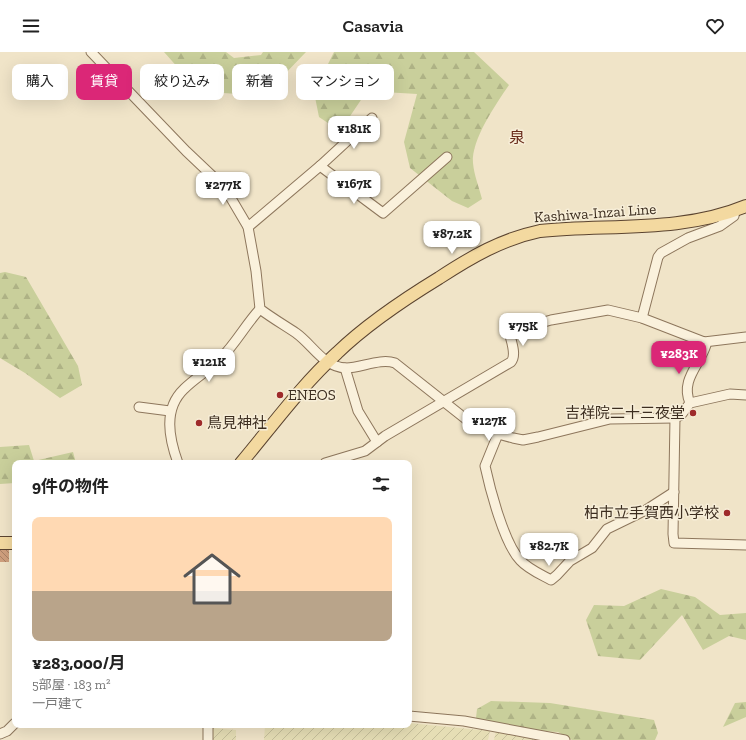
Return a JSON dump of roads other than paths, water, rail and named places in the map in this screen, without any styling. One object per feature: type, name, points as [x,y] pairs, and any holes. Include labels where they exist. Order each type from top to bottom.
[{"type":"main road","name":"Kashiwa-Inzai Line","points":[[244,460],[327,363],[367,326],[404,300],[489,248],[509,240],[540,231],[679,223],[716,216],[740,208]]},
{"type":"main road","points":[[0,543],[12,543]]},
{"type":"street","points":[[91,52],[180,146],[225,188],[248,228],[256,271],[260,309],[227,352],[184,389],[170,411],[169,423],[173,448],[177,460]]},
{"type":"street","points":[[248,228],[320,166],[372,118]]},
{"type":"street","points":[[320,166],[383,213],[447,157]]},
{"type":"street","points":[[642,318],[658,257],[661,253],[688,238],[720,226],[731,219],[740,208]]},
{"type":"street","points":[[260,309],[296,333],[327,363],[345,368],[390,362],[467,420],[498,434],[523,440],[610,420],[676,418],[681,415],[690,403],[730,394],[746,395]]},
{"type":"street","points":[[334,460],[365,451],[377,442],[511,362],[514,359],[514,354],[509,332],[544,322],[595,311],[619,311],[642,318],[704,342],[746,337]]},
{"type":"street","points":[[690,403],[687,397],[688,379],[703,355],[706,345],[704,342]]},
{"type":"street","points":[[345,368],[358,411],[377,442]]},
{"type":"street","points":[[139,407],[170,411]]},
{"type":"street","points":[[676,418],[674,543],[746,545]]},
{"type":"street","points":[[498,434],[485,466],[509,542],[520,561],[530,569],[551,580],[558,575],[570,561],[592,548],[607,529],[646,510],[674,492]]},
{"type":"street","points":[[412,716],[464,721],[565,740]]},
{"type":"street","points":[[0,734],[7,731],[12,726]]},
{"type":"street","points":[[208,728],[208,740]]},
{"type":"place","name":"ENEOS","points":[[280,395]]},
{"type":"place","name":"吉祥院二十三夜堂","points":[[693,413]]},
{"type":"place","name":"鳥見神社","points":[[199,423]]},
{"type":"place","name":"柏市立手賀西小学校","points":[[727,513]]},
{"type":"district","name":"泉","points":[[517,137]]}]
